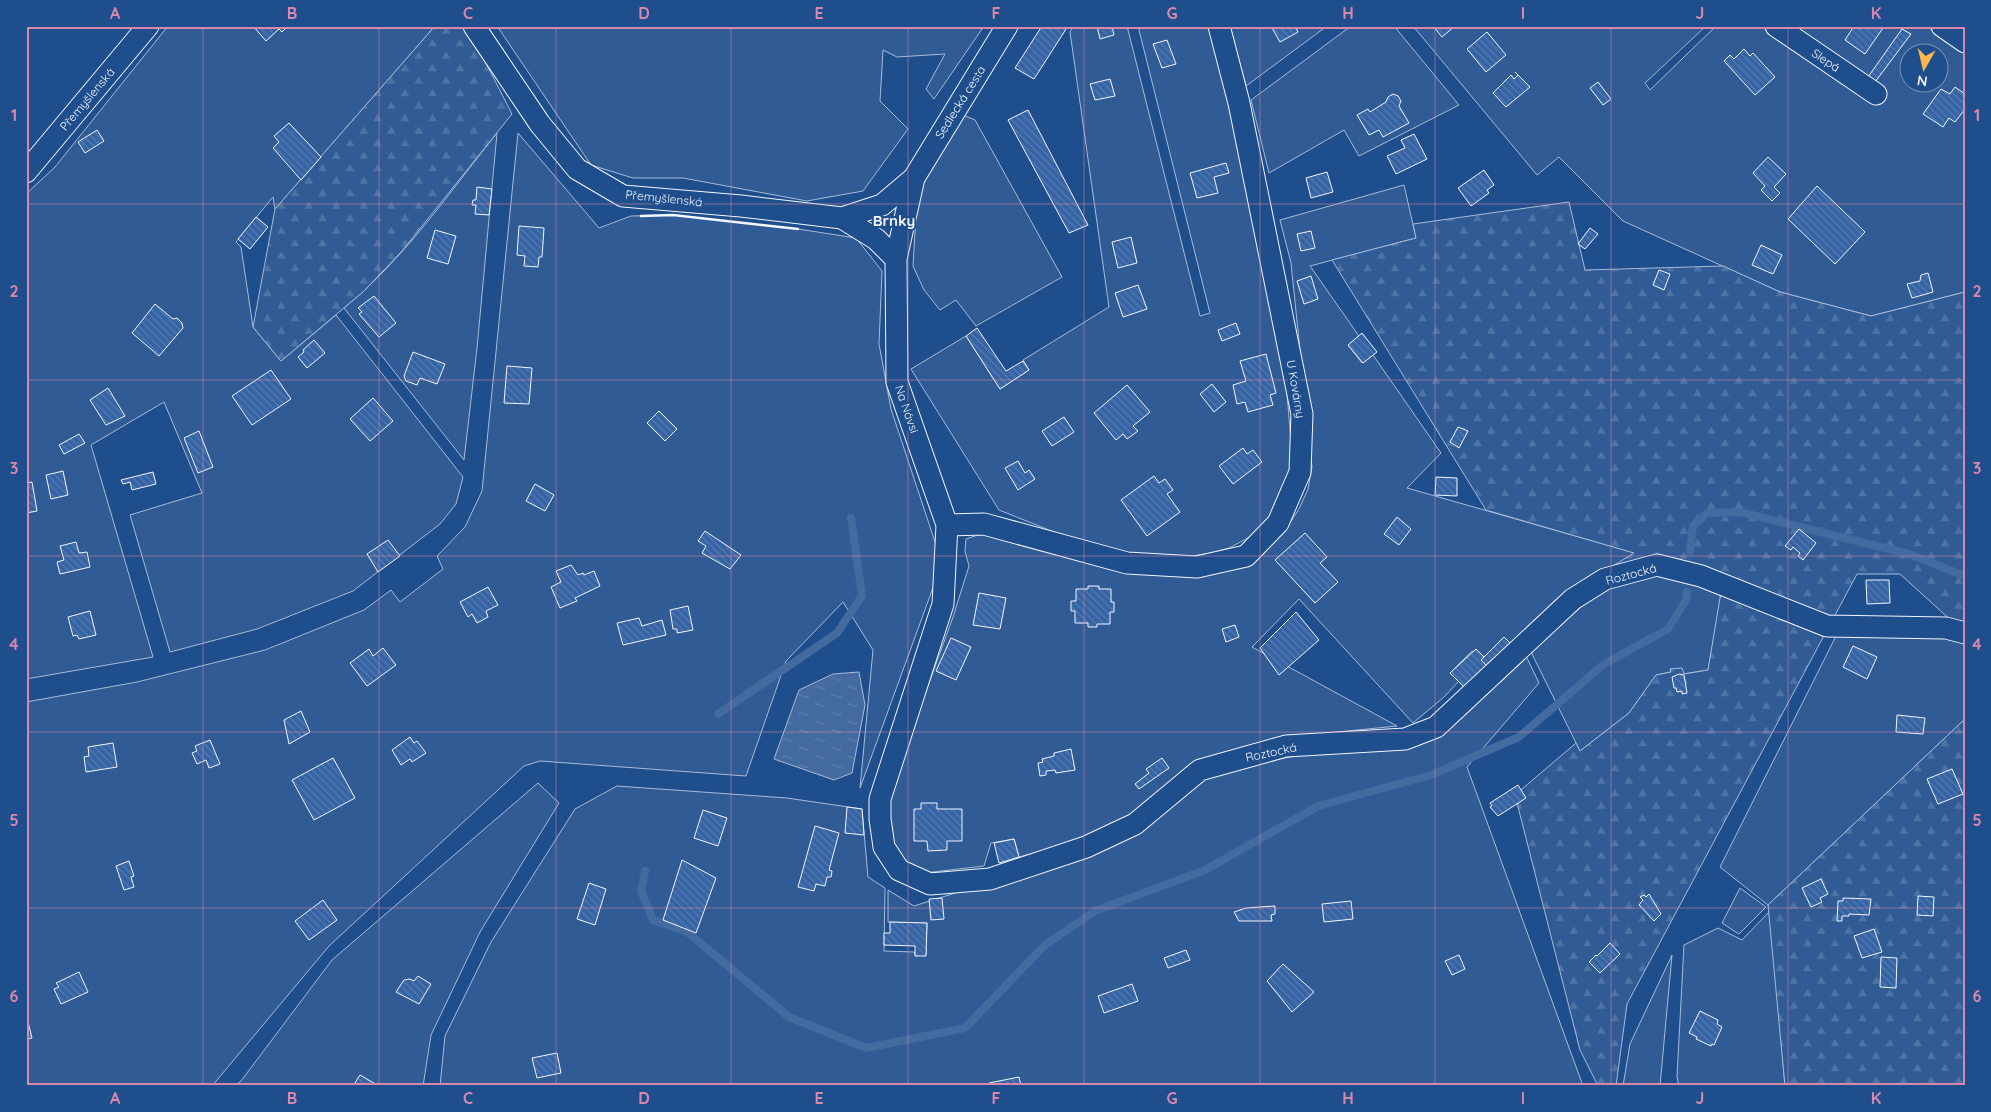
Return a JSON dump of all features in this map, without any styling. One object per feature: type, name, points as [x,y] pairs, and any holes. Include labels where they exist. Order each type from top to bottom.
[{"type":"street","name":"Přemyšlenská","points":[[26,172],[148,26]]},
{"type":"street","name":"Přemyšlenská","points":[[474,26],[540,124],[577,169],[623,196],[741,206],[842,218]]},
{"type":"street","name":"Sedlecká cesta","points":[[914,178],[1007,26]]},
{"type":"street","name":"U Kovárny","points":[[947,525],[984,524],[1127,563],[1197,567],[1246,556],[1278,523],[1300,472],[1302,414],[1239,103],[1219,26]]},
{"type":"street","name":"Slepá","points":[[1776,26],[1876,94]]},
{"type":"street","points":[[1942,26],[1965,42]]},
{"type":"street","points":[[842,218],[882,205],[914,178]]},
{"type":"street","name":"Na Návsi","points":[[914,178],[896,259],[897,382],[947,525]]},
{"type":"street","points":[[842,218],[876,239],[896,259]]},
{"type":"street","name":"Roztocká","points":[[947,525],[943,604],[880,799],[880,819],[884,847],[899,870],[930,884],[990,879],[1086,847],[1134,824],[1200,770],[1286,746],[1405,739],[1436,727],[1573,599],[1605,579],[1656,565],[1701,576],[1827,626],[1946,628],[1965,634]]},
{"type":"green space","points":[[168,26],[435,26],[275,209],[273,197],[236,242],[241,247],[253,327],[281,361],[336,315],[463,477],[456,504],[440,524],[353,591],[257,629],[170,652],[130,515],[202,493],[164,402],[91,445],[153,657],[26,679],[26,194],[55,167]]},
{"type":"green space","points":[[435,26],[467,26],[512,114],[402,251],[364,291],[281,361],[253,327],[275,209]]},
{"type":"green space","points":[[497,26],[984,26],[934,99],[926,89],[945,54],[897,57],[883,50],[880,101],[908,129],[863,191],[807,201],[683,178],[633,178],[591,165]]},
{"type":"green space","points":[[1073,26],[1127,26],[1200,316],[1210,313],[1138,26],[1210,26],[1282,335],[1291,441],[1291,474],[1281,504],[1261,529],[1229,548],[1191,556],[1132,555],[1059,534],[999,510],[911,369],[966,336],[1000,389],[1029,370],[1023,360],[1109,307],[1070,32]]},
{"type":"green space","points":[[1230,26],[1327,26],[1246,86]]},
{"type":"green space","points":[[1351,26],[1394,26],[1459,105],[1359,156],[1344,130],[1269,173],[1251,100]]},
{"type":"green space","points":[[1413,26],[1706,26],[1645,83],[1650,90],[1716,26],[1926,26],[1965,52],[1965,292],[1871,316],[1780,292],[1623,221],[1559,157],[1537,175]]},
{"type":"green space","points":[[963,115],[975,120],[1062,277],[976,326],[956,300],[940,310],[924,290],[913,266],[916,216],[921,186]]},
{"type":"green space","points":[[497,133],[477,348],[464,460],[344,308],[366,289],[406,247]]},
{"type":"green space","points":[[518,133],[599,228],[631,216],[673,215],[798,229],[856,238],[882,271],[879,344],[891,409],[942,563],[860,788],[873,650],[843,602],[786,661],[746,776],[540,761],[524,766],[329,946],[212,1086],[26,1086],[26,702],[137,682],[265,650],[364,610],[391,590],[400,602],[443,569],[437,556],[465,527],[482,491]]},
{"type":"green space","points":[[1404,185],[1416,238],[1310,266],[1359,336],[1348,345],[1362,363],[1373,355],[1441,453],[1407,488],[1635,553],[1511,646],[1504,638],[1484,657],[1476,649],[1472,651],[1450,673],[1459,681],[1444,697],[1413,723],[1299,599],[1252,647],[1397,726],[1289,737],[1137,810],[1105,833],[1019,857],[1014,839],[991,843],[984,866],[924,873],[891,851],[887,799],[953,617],[969,566],[965,551],[966,539],[981,534],[1129,573],[1172,576],[1193,575],[1287,527],[1299,509],[1308,489],[1312,467],[1291,263],[1280,220]]},
{"type":"green space","points":[[1569,202],[1585,270],[1723,266],[1780,292],[1871,316],[1965,292],[1965,633],[1900,574],[1857,574],[1627,1004],[1616,1086],[1598,1086],[1580,1050],[1515,795],[1576,743],[1580,751],[1629,713],[1656,675],[1671,672],[1670,669],[1682,668],[1684,674],[1708,670],[1721,592],[1644,559],[1598,575],[1634,553],[1486,510],[1332,260],[1416,238],[1413,224]]},
{"type":"green space","points":[[1643,559],[1722,592],[1708,670],[1683,674],[1671,669],[1671,672],[1656,675],[1629,713],[1580,751],[1531,652],[1583,605]]},
{"type":"green space","points":[[1836,636],[1950,636],[1965,640],[1965,719],[1768,905],[1720,867]]},
{"type":"green space","points":[[1526,656],[1539,683],[1467,767],[1583,1086],[440,1086],[445,1036],[491,942],[575,809],[617,786],[787,798],[862,809],[868,877],[885,888],[884,951],[914,952],[915,955],[926,955],[927,923],[888,922],[888,890],[914,906],[1129,838],[1204,774],[1240,765],[1309,754],[1420,745]]},
{"type":"green space","points":[[1965,719],[1965,1086],[1785,1086],[1768,905]]},
{"type":"green space","points":[[538,783],[559,803],[480,932],[431,1035],[423,1086],[234,1086],[241,1081],[332,960]]},
{"type":"green space","points":[[1740,888],[1766,907],[1739,934],[1722,923]]},
{"type":"green space","points":[[1770,911],[1785,1086],[1679,1086],[1677,1077],[1684,945],[1718,928],[1742,940]]},
{"type":"green space","points":[[1672,955],[1660,1086],[1623,1086],[1630,1044]]},
{"type":"water","points":[[859,672],[865,705],[852,773],[834,780],[774,759],[799,690],[833,674]]},
{"type":"building","points":[[253,26],[288,26],[282,32],[279,29],[266,41]]},
{"type":"building","points":[[1042,26],[1068,26],[1034,79],[1015,68]]},
{"type":"building","points":[[1097,26],[1112,26],[1114,35],[1100,39]]},
{"type":"building","points":[[1271,26],[1295,26],[1298,32],[1280,42]]},
{"type":"building","points":[[1433,26],[1455,26],[1442,37]]},
{"type":"building","points":[[1854,26],[1860,29],[1861,26],[1883,28],[1865,54],[1845,40]]},
{"type":"building","points":[[1902,29],[1911,34],[1905,42],[1898,42],[1898,51],[1875,82],[1868,77]]},
{"type":"building","points":[[1487,32],[1506,55],[1486,72],[1467,49]]},
{"type":"building","points":[[1167,40],[1176,64],[1162,68],[1153,44]]},
{"type":"building","points":[[1744,49],[1750,56],[1753,53],[1775,77],[1755,95],[1724,61],[1730,55],[1734,59]]},
{"type":"building","points":[[1511,75],[1514,79],[1518,75],[1530,87],[1506,107],[1493,93]]},
{"type":"building","points":[[1110,79],[1115,96],[1095,100],[1090,84]]},
{"type":"building","points":[[1598,82],[1611,99],[1603,105],[1590,88]]},
{"type":"building","points":[[1955,87],[1965,94],[1965,109],[1955,122],[1949,118],[1943,127],[1923,114],[1939,92],[1950,94]]},
{"type":"building","points":[[1393,94],[1398,96],[1401,101],[1399,106],[1409,123],[1383,137],[1379,130],[1369,135],[1357,115],[1368,109],[1370,112],[1386,102],[1388,97]]},
{"type":"building","points":[[1028,110],[1088,225],[1069,233],[1008,120]]},
{"type":"building","points":[[289,123],[321,157],[301,180],[273,148],[279,142],[274,136]]},
{"type":"building","points":[[97,130],[104,141],[85,153],[78,142]]},
{"type":"building","points":[[1414,134],[1427,159],[1396,174],[1387,156],[1405,148],[1401,140]]},
{"type":"building","points":[[1768,157],[1786,174],[1774,187],[1780,193],[1772,201],[1761,190],[1765,186],[1753,173]]},
{"type":"building","points":[[1226,163],[1229,173],[1214,177],[1218,193],[1197,198],[1190,173]]},
{"type":"building","points":[[1484,170],[1494,185],[1487,190],[1489,193],[1471,206],[1458,188]]},
{"type":"building","points":[[1327,172],[1333,192],[1311,198],[1306,178]]},
{"type":"building","points":[[1817,186],[1865,232],[1835,264],[1788,219]]},
{"type":"building","points":[[477,187],[492,189],[489,215],[475,214],[476,205],[472,205],[473,200],[476,200]]},
{"type":"building","points":[[256,217],[268,227],[250,249],[238,239]]},
{"type":"building","points":[[519,226],[544,228],[542,257],[539,257],[538,267],[524,266],[525,256],[517,255]]},
{"type":"building","points":[[1590,228],[1598,234],[1585,249],[1578,244]]},
{"type":"building","points":[[435,230],[456,236],[448,264],[427,258]]},
{"type":"building","points":[[1311,231],[1315,248],[1301,251],[1297,234]]},
{"type":"building","points":[[1131,237],[1137,263],[1118,268],[1112,242]]},
{"type":"building","points":[[1761,245],[1782,255],[1773,274],[1752,265]]},
{"type":"building","points":[[1659,270],[1670,274],[1664,290],[1653,285]]},
{"type":"building","points":[[1928,273],[1933,292],[1912,298],[1907,284],[1920,281],[1921,275]]},
{"type":"building","points":[[1311,276],[1318,299],[1304,304],[1297,281]]},
{"type":"building","points":[[1138,285],[1147,309],[1123,317],[1115,293]]},
{"type":"building","points":[[374,296],[396,323],[379,337],[359,314],[362,312],[358,308]]},
{"type":"building","points":[[155,304],[173,319],[177,318],[182,323],[183,328],[159,356],[132,333]]},
{"type":"building","points":[[1236,323],[1240,334],[1222,341],[1218,330]]},
{"type":"building","points":[[977,328],[1006,371],[1023,361],[1029,370],[1000,389],[966,336]]},
{"type":"building","points":[[1362,333],[1377,352],[1363,363],[1348,345]]},
{"type":"building","points":[[314,340],[325,353],[307,368],[298,357]]},
{"type":"building","points":[[413,352],[445,364],[437,384],[420,378],[417,385],[406,381],[404,376]]},
{"type":"building","points":[[1266,354],[1276,393],[1270,395],[1273,405],[1248,412],[1245,402],[1237,404],[1233,385],[1246,381],[1240,361]]},
{"type":"building","points":[[507,366],[532,368],[529,404],[504,403]]},
{"type":"building","points":[[271,370],[291,399],[252,425],[232,396]]},
{"type":"building","points":[[1212,384],[1226,402],[1214,412],[1200,394]]},
{"type":"building","points":[[1127,385],[1150,412],[1133,426],[1138,431],[1127,439],[1123,434],[1116,440],[1094,413]]},
{"type":"building","points":[[108,388],[125,416],[106,425],[90,400]]},
{"type":"building","points":[[373,398],[393,421],[370,441],[350,419]]},
{"type":"building","points":[[659,411],[677,429],[665,441],[647,423]]},
{"type":"building","points":[[1064,417],[1074,432],[1052,446],[1042,431]]},
{"type":"building","points":[[1458,427],[1468,431],[1459,448],[1450,442]]},
{"type":"building","points":[[199,431],[213,467],[198,473],[184,438]]},
{"type":"building","points":[[79,434],[85,443],[64,454],[59,445]]},
{"type":"building","points":[[1243,448],[1247,454],[1253,450],[1262,462],[1233,484],[1219,466]]},
{"type":"building","points":[[1018,461],[1025,473],[1029,470],[1035,479],[1018,490],[1005,468]]},
{"type":"building","points":[[63,471],[68,495],[51,499],[46,475]]},
{"type":"building","points":[[153,472],[156,484],[132,490],[130,482],[123,484],[121,480]]},
{"type":"building","points":[[1154,476],[1159,483],[1165,479],[1173,490],[1167,494],[1180,512],[1147,536],[1121,500]]},
{"type":"building","points":[[1436,477],[1457,478],[1457,496],[1435,495]]},
{"type":"building","points":[[32,482],[37,511],[26,513],[26,483]]},
{"type":"building","points":[[535,484],[554,495],[545,511],[526,501]]},
{"type":"building","points":[[1397,517],[1411,529],[1399,545],[1384,534]]},
{"type":"building","points":[[1799,529],[1816,543],[1803,560],[1798,556],[1800,553],[1793,547],[1791,550],[1785,546]]},
{"type":"building","points":[[705,531],[741,555],[730,569],[702,553],[706,546],[698,541]]},
{"type":"building","points":[[1305,533],[1327,557],[1320,563],[1338,582],[1315,603],[1275,560]]},
{"type":"building","points":[[388,540],[400,556],[378,572],[367,554]]},
{"type":"building","points":[[76,542],[79,553],[87,552],[90,567],[60,574],[57,562],[64,560],[60,546]]},
{"type":"building","points":[[571,565],[578,575],[594,571],[600,586],[575,598],[577,601],[560,608],[551,587],[561,582],[556,571]]},
{"type":"building","points":[[1866,580],[1889,580],[1890,603],[1867,604]]},
{"type":"building","points":[[1088,586],[1099,586],[1099,589],[1111,589],[1111,602],[1114,602],[1114,612],[1110,612],[1110,624],[1097,624],[1097,627],[1088,627],[1088,623],[1075,623],[1075,611],[1071,611],[1071,601],[1076,601],[1076,589],[1088,589]]},
{"type":"building","points":[[488,587],[498,605],[486,611],[488,617],[477,623],[472,614],[468,617],[460,602]]},
{"type":"building","points":[[979,593],[1006,598],[1000,629],[973,625]]},
{"type":"building","points":[[688,606],[693,630],[677,633],[677,629],[673,629],[670,610]]},
{"type":"building","points":[[90,611],[96,635],[79,639],[77,635],[73,636],[68,617]]},
{"type":"building","points":[[1296,612],[1319,640],[1279,675],[1260,648]]},
{"type":"building","points":[[639,618],[642,626],[662,620],[666,635],[623,645],[617,623]]},
{"type":"building","points":[[1235,625],[1239,637],[1226,642],[1222,629]]},
{"type":"building","points":[[1504,637],[1512,645],[1489,668],[1481,660]]},
{"type":"building","points":[[951,638],[971,647],[956,680],[936,671]]},
{"type":"building","points":[[1853,646],[1877,657],[1867,679],[1843,667]]},
{"type":"building","points":[[383,648],[396,665],[367,686],[350,663],[369,649],[373,656]]},
{"type":"building","points":[[1476,649],[1484,657],[1481,660],[1489,668],[1467,690],[1450,673]]},
{"type":"building","points":[[1679,674],[1684,675],[1687,693],[1682,694],[1682,691],[1677,692],[1676,688],[1674,688],[1672,677]]},
{"type":"building","points":[[301,711],[310,732],[289,744],[284,720]]},
{"type":"building","points":[[1897,715],[1925,718],[1923,734],[1896,732]]},
{"type":"building","points":[[410,737],[414,743],[417,741],[426,753],[412,762],[410,759],[401,765],[392,750]]},
{"type":"building","points":[[210,740],[220,764],[209,768],[206,760],[197,764],[192,753],[197,751],[195,746]]},
{"type":"building","points":[[113,743],[117,767],[86,772],[84,757],[89,756],[88,747]]},
{"type":"building","points":[[1071,749],[1075,770],[1056,773],[1055,770],[1046,771],[1046,775],[1040,776],[1038,763],[1043,762],[1042,759],[1054,756],[1054,753]]},
{"type":"building","points":[[333,758],[355,798],[314,820],[292,780]]},
{"type":"building","points":[[1162,758],[1169,768],[1139,789],[1135,784],[1149,773],[1146,769]]},
{"type":"building","points":[[1952,769],[1963,794],[1938,804],[1927,779]]},
{"type":"building","points":[[1518,785],[1526,798],[1498,816],[1490,807],[1492,806],[1490,803]]},
{"type":"building","points":[[921,803],[937,803],[937,809],[962,809],[962,841],[947,841],[947,850],[928,851],[927,841],[914,841],[914,809],[921,809]]},
{"type":"building","points":[[847,807],[862,809],[864,835],[845,833]]},
{"type":"building","points":[[703,810],[727,818],[718,846],[694,838]]},
{"type":"building","points":[[815,826],[839,833],[829,870],[832,871],[831,877],[827,877],[825,886],[816,884],[814,891],[798,887]]},
{"type":"building","points":[[1014,839],[1019,857],[999,863],[994,843]]},
{"type":"building","points":[[682,860],[716,878],[696,933],[663,920]]},
{"type":"building","points":[[129,861],[134,876],[131,877],[134,887],[124,890],[116,866]]},
{"type":"building","points":[[1821,879],[1828,894],[1820,898],[1822,902],[1811,907],[1802,888]]},
{"type":"building","points":[[589,883],[606,889],[595,925],[577,919]]},
{"type":"building","points":[[1649,894],[1661,914],[1654,921],[1639,905],[1643,900],[1640,897],[1644,895],[1646,897]]},
{"type":"building","points":[[1918,896],[1934,897],[1933,916],[1917,915]]},
{"type":"building","points":[[942,898],[944,919],[931,920],[929,899]]},
{"type":"building","points":[[1843,898],[1871,899],[1869,915],[1849,914],[1849,916],[1842,916],[1842,921],[1837,921],[1838,901],[1843,901]]},
{"type":"building","points":[[323,900],[337,920],[309,940],[295,921]]},
{"type":"building","points":[[1351,901],[1353,919],[1324,922],[1322,904]]},
{"type":"building","points":[[1275,906],[1275,914],[1271,915],[1272,921],[1239,921],[1234,912],[1246,908]]},
{"type":"building","points":[[890,922],[927,923],[926,956],[915,956],[915,946],[884,945],[884,933],[890,933]]},
{"type":"building","points":[[1874,929],[1882,952],[1862,958],[1854,936]]},
{"type":"building","points":[[1610,943],[1620,954],[1600,973],[1589,962]]},
{"type":"building","points":[[1186,950],[1190,960],[1168,968],[1164,958]]},
{"type":"building","points":[[1459,955],[1465,969],[1452,975],[1445,961]]},
{"type":"building","points":[[1881,957],[1897,958],[1896,988],[1880,987]]},
{"type":"building","points":[[1283,964],[1314,992],[1292,1012],[1267,981]]},
{"type":"building","points":[[79,972],[88,992],[61,1004],[54,989],[59,987],[56,983]]},
{"type":"building","points":[[418,976],[431,984],[419,1004],[396,992],[404,980],[410,979],[414,981]]},
{"type":"building","points":[[1132,984],[1138,1001],[1104,1013],[1098,996]]},
{"type":"building","points":[[1700,1011],[1718,1020],[1717,1024],[1722,1027],[1714,1045],[1712,1044],[1711,1046],[1696,1039],[1697,1037],[1689,1033]]},
{"type":"building","points":[[26,1014],[32,1038],[26,1039]]},
{"type":"building","points":[[557,1053],[561,1073],[537,1078],[532,1058]]},
{"type":"building","points":[[360,1075],[379,1086],[353,1086]]},
{"type":"building","points":[[1019,1077],[1021,1086],[989,1086],[989,1083]]},
{"type":"waterway","points":[[1690,551],[1693,526],[1707,513],[1740,512],[1909,554],[1965,576]]},
{"type":"waterway","points":[[718,714],[837,633],[862,596],[851,518]]},
{"type":"waterway","points":[[645,871],[641,891],[653,920],[687,932],[789,1017],[866,1048],[965,1028],[1045,945],[1095,911],[1205,870],[1318,806],[1431,775],[1519,737],[1604,664],[1668,629],[1686,600],[1687,592]]},
{"type":"wall","points":[[641,216],[673,215],[798,229]]},
{"type":"district","name":"Brnky","points":[[894,220]]}]
